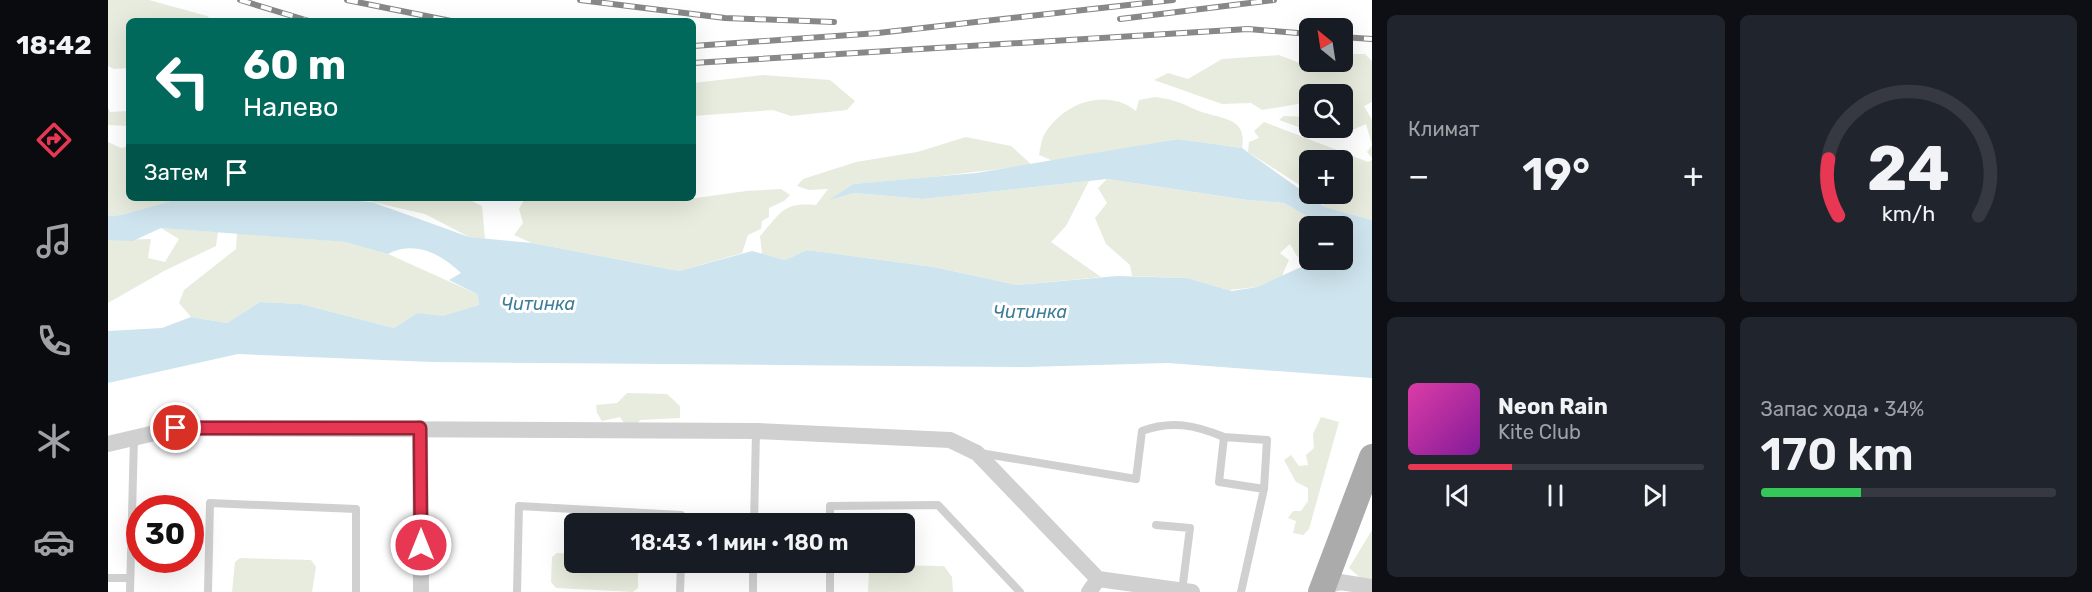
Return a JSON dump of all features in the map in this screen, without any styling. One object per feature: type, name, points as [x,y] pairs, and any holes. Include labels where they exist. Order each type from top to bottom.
[{"type":"main road","points":[[1322,589],[1372,457]]},
{"type":"street","points":[[108,444],[176,428],[756,431],[950,440],[977,453],[1094,586],[1187,592]]},
{"type":"street","points":[[420,428],[421,592]]},
{"type":"street","points":[[1322,589],[1340,582],[1372,587]]},
{"type":"lane","points":[[977,453],[1136,478],[1142,431],[1162,424],[1197,426],[1224,437],[1267,440],[1264,489],[1241,592]]},
{"type":"lane","points":[[754,513],[756,431]]},
{"type":"lane","points":[[1224,437],[1219,482],[1264,489]]},
{"type":"lane","points":[[130,592],[134,438]]},
{"type":"lane","points":[[208,592],[210,503],[356,509],[356,592]]},
{"type":"lane","points":[[830,513],[830,506],[938,505],[1020,592]]},
{"type":"lane","points":[[518,592],[519,506],[645,513]]},
{"type":"lane","points":[[1156,525],[1190,528],[1187,592]]},
{"type":"lane","points":[[680,592],[681,573]]},
{"type":"lane","points":[[753,573],[753,592]]},
{"type":"lane","points":[[830,573],[830,592]]},
{"type":"lane","points":[[108,578],[130,578]]},
{"type":"shaded area","points":[[108,0],[149,0],[210,18],[126,18],[126,68],[114,69],[108,66]]},
{"type":"shaded area","points":[[1353,54],[1365,54],[1372,61],[1372,102],[1364,106],[1372,120],[1372,145],[1366,124],[1353,130],[1353,84],[1299,84],[1299,104],[1262,110],[1251,103],[1222,104],[1154,80],[1168,73],[1188,79],[1222,59],[1279,55],[1299,63],[1299,72],[1353,72]]},
{"type":"shaded area","points":[[763,75],[830,80],[855,101],[847,110],[791,116],[773,110],[696,116],[696,83]]},
{"type":"shaded area","points":[[1155,97],[1230,120],[1241,130],[1242,148],[1178,139],[1053,161],[1039,155],[1043,137],[1051,125],[1072,108],[1085,102],[1111,100],[1136,111],[1139,100]]},
{"type":"shaded area","points":[[108,108],[110,112],[126,111],[126,126],[108,125]]},
{"type":"shaded area","points":[[1284,116],[1299,117],[1299,127],[1279,120]]},
{"type":"shaded area","points":[[1264,122],[1299,135],[1299,138],[1306,138],[1337,150],[1299,150],[1299,185],[1248,152],[1249,142],[1259,138],[1254,131]]},
{"type":"shaded area","points":[[966,137],[1011,146],[1032,165],[853,184],[831,199],[854,193],[923,199],[1089,181],[1066,226],[1051,242],[1101,277],[1017,285],[934,267],[807,250],[785,260],[762,254],[760,236],[778,215],[796,205],[816,205],[828,189],[809,190],[797,186],[803,179],[856,162],[917,152]]},
{"type":"shaded area","points":[[108,142],[121,148],[126,147],[126,201],[170,201],[121,215],[108,216]]},
{"type":"shaded area","points":[[1372,145],[1372,158],[1367,152]]},
{"type":"shaded area","points":[[1353,156],[1368,162],[1372,160],[1372,220],[1325,207],[1322,204],[1353,204]]},
{"type":"shaded area","points":[[1107,179],[1247,200],[1284,203],[1307,216],[1299,216],[1299,257],[1290,244],[1280,253],[1289,260],[1282,276],[1257,287],[1229,290],[1187,278],[1132,276],[1130,265],[1106,244],[1095,218],[1107,203],[1098,188]]},
{"type":"shaded area","points":[[781,189],[790,195],[784,201],[769,208],[769,217],[762,221],[761,229],[748,235],[742,253],[679,271],[532,243],[514,235],[523,223],[519,209],[523,201],[696,201],[696,198]]},
{"type":"shaded area","points":[[472,201],[482,206],[485,239],[469,237],[425,214],[372,202]]},
{"type":"shaded area","points":[[161,228],[218,232],[216,246],[164,271],[108,303],[108,240],[151,239],[148,258],[165,262],[179,239]]},
{"type":"shaded area","points":[[237,233],[346,242],[388,254],[477,294],[479,305],[443,317],[417,313],[394,328],[301,304],[260,302],[227,323],[191,317],[179,303],[184,290],[236,249]]},
{"type":"shaded area","points":[[627,393],[667,394],[680,406],[680,418],[640,420],[636,426],[625,425],[620,417],[602,421],[597,413],[596,405],[617,403]]},
{"type":"shaded area","points":[[1321,417],[1339,422],[1309,529],[1303,535],[1293,533],[1296,521],[1288,518],[1293,511],[1301,511],[1308,501],[1308,488],[1296,482],[1284,460],[1291,455],[1299,466],[1308,465],[1306,455],[1314,448],[1313,434]]},
{"type":"shaded area","points":[[1372,530],[1372,579],[1363,580],[1349,568]]},
{"type":"shaded area","points":[[557,553],[564,553],[564,573],[638,573],[638,588],[633,592],[556,588],[551,582],[552,557]]},
{"type":"shaded area","points":[[240,558],[311,560],[316,567],[312,592],[232,592],[235,562]]},
{"type":"shaded area","points":[[915,566],[944,566],[952,577],[953,592],[868,592],[869,573],[915,573]]},
{"type":"water","name":"Читинка","points":[[1178,139],[1242,148],[1299,189],[1299,204],[1321,204],[1372,220],[1372,378],[1168,363],[1027,367],[432,362],[238,354],[108,383],[108,331],[162,328],[191,317],[227,323],[260,302],[301,304],[394,328],[417,313],[443,316],[479,305],[477,294],[449,280],[461,273],[445,260],[418,249],[408,248],[388,254],[345,242],[161,228],[133,241],[108,240],[108,216],[121,215],[170,201],[372,202],[469,237],[532,243],[679,271],[752,251],[785,260],[807,250],[934,267],[1017,285],[1117,276],[1187,278],[1232,291],[1257,287],[1299,268],[1299,270],[1353,270],[1353,216],[1307,216],[1284,203],[1247,200],[1107,179],[923,199],[854,193],[829,200],[853,184],[976,173]]},
{"type":"railway","points":[[240,0],[299,18]]},
{"type":"railway","points":[[347,0],[436,18]]},
{"type":"railway","points":[[580,0],[725,18],[834,22]]},
{"type":"railway","points":[[696,46],[878,33],[1173,0]]},
{"type":"railway","points":[[1120,19],[1274,0]]},
{"type":"railway","points":[[696,63],[1248,29],[1299,33]]},
{"type":"railway","points":[[1353,38],[1372,39]]},
{"type":"route","points":[[176,428],[420,428],[421,545]]}]
